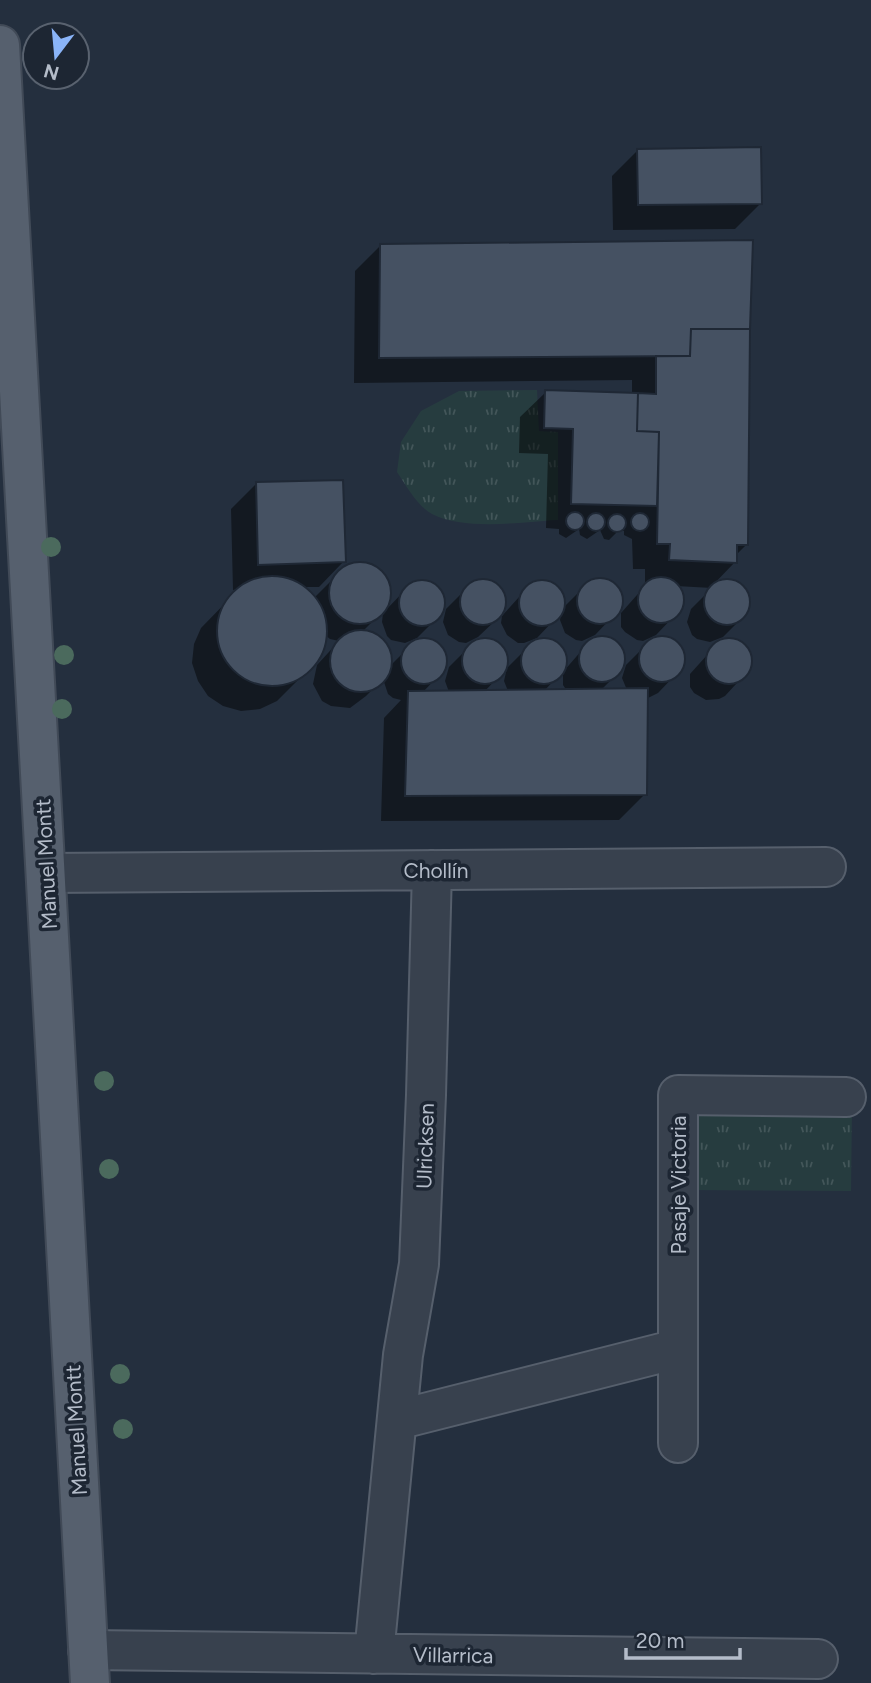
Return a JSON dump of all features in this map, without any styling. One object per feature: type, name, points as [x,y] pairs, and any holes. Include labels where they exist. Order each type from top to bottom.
[{"type":"main road","name":"Manuel Montt","points":[[0,45],[89,1666]]},
{"type":"street","name":"Chollín","points":[[46,873],[826,867]]},
{"type":"street","name":"Ulricksen","points":[[374,1654],[403,1355],[420,1251],[432,870]]},
{"type":"street","name":"Pasaje Victoria","points":[[678,1443],[678,1095],[845,1097]]},
{"type":"street","points":[[397,1420],[677,1349]]},
{"type":"street","name":"Villarrica","points":[[89,1666],[374,1654],[818,1659]]},
{"type":"green space","points":[[537,390],[539,431],[558,432],[558,520],[477,524],[446,519],[421,506],[397,472],[401,442],[421,411],[459,391]]},
{"type":"green space","points":[[688,1104],[852,1105],[851,1191],[688,1190]]},
{"type":"building","points":[[761,147],[762,204],[638,205],[637,149]]},
{"type":"building","points":[[753,240],[750,329],[691,329],[690,356],[379,358],[380,244]]},
{"type":"building","points":[[691,329],[750,329],[748,545],[737,545],[737,563],[669,560],[670,544],[657,544],[659,432],[637,431],[638,393],[656,394],[656,356],[690,356]]},
{"type":"building","points":[[545,390],[638,393],[637,431],[659,432],[657,506],[571,504],[573,429],[544,428]]},
{"type":"building","points":[[343,480],[346,562],[258,565],[256,482]]},
{"type":"building","points":[[575,512],[581,515],[584,521],[581,527],[575,530],[569,527],[566,521],[569,515]]},
{"type":"building","points":[[596,513],[602,516],[605,522],[602,528],[596,531],[590,528],[587,522],[590,516]]},
{"type":"building","points":[[640,513],[646,516],[649,522],[646,528],[640,531],[634,528],[631,522],[634,516]]},
{"type":"building","points":[[617,514],[623,517],[626,523],[623,529],[617,532],[611,529],[608,523],[611,517]]},
{"type":"building","points":[[360,562],[382,571],[391,593],[382,615],[360,624],[338,615],[329,593],[338,571]]},
{"type":"building","points":[[272,576],[293,580],[311,592],[323,610],[327,631],[323,652],[311,670],[293,682],[272,686],[251,682],[233,670],[221,652],[217,631],[221,610],[233,592],[251,580]]},
{"type":"building","points":[[661,577],[677,584],[684,600],[677,616],[661,623],[645,616],[638,600],[645,584]]},
{"type":"building","points":[[600,578],[616,585],[623,601],[616,617],[600,624],[584,617],[577,601],[584,585]]},
{"type":"building","points":[[483,579],[499,586],[506,602],[499,618],[483,625],[467,618],[460,602],[467,586]]},
{"type":"building","points":[[727,579],[743,586],[750,602],[743,618],[727,625],[711,618],[704,602],[711,586]]},
{"type":"building","points":[[422,580],[438,587],[445,603],[438,619],[422,626],[406,619],[399,603],[406,587]]},
{"type":"building","points":[[542,580],[558,587],[565,603],[558,619],[542,626],[526,619],[519,603],[526,587]]},
{"type":"building","points":[[361,630],[383,639],[392,661],[383,683],[361,692],[339,683],[330,661],[339,639]]},
{"type":"building","points":[[602,636],[618,643],[625,659],[618,675],[602,682],[586,675],[579,659],[586,643]]},
{"type":"building","points":[[662,636],[678,643],[685,659],[678,675],[662,682],[646,675],[639,659],[646,643]]},
{"type":"building","points":[[424,638],[440,645],[447,661],[440,677],[424,684],[408,677],[401,661],[408,645]]},
{"type":"building","points":[[485,638],[501,645],[508,661],[501,677],[485,684],[469,677],[462,661],[469,645]]},
{"type":"building","points":[[544,638],[560,645],[567,661],[560,677],[544,684],[528,677],[521,661],[528,645]]},
{"type":"building","points":[[729,638],[745,645],[752,661],[745,677],[729,684],[713,677],[706,661],[713,645]]},
{"type":"building","points":[[648,688],[647,795],[405,796],[408,691]]}]
